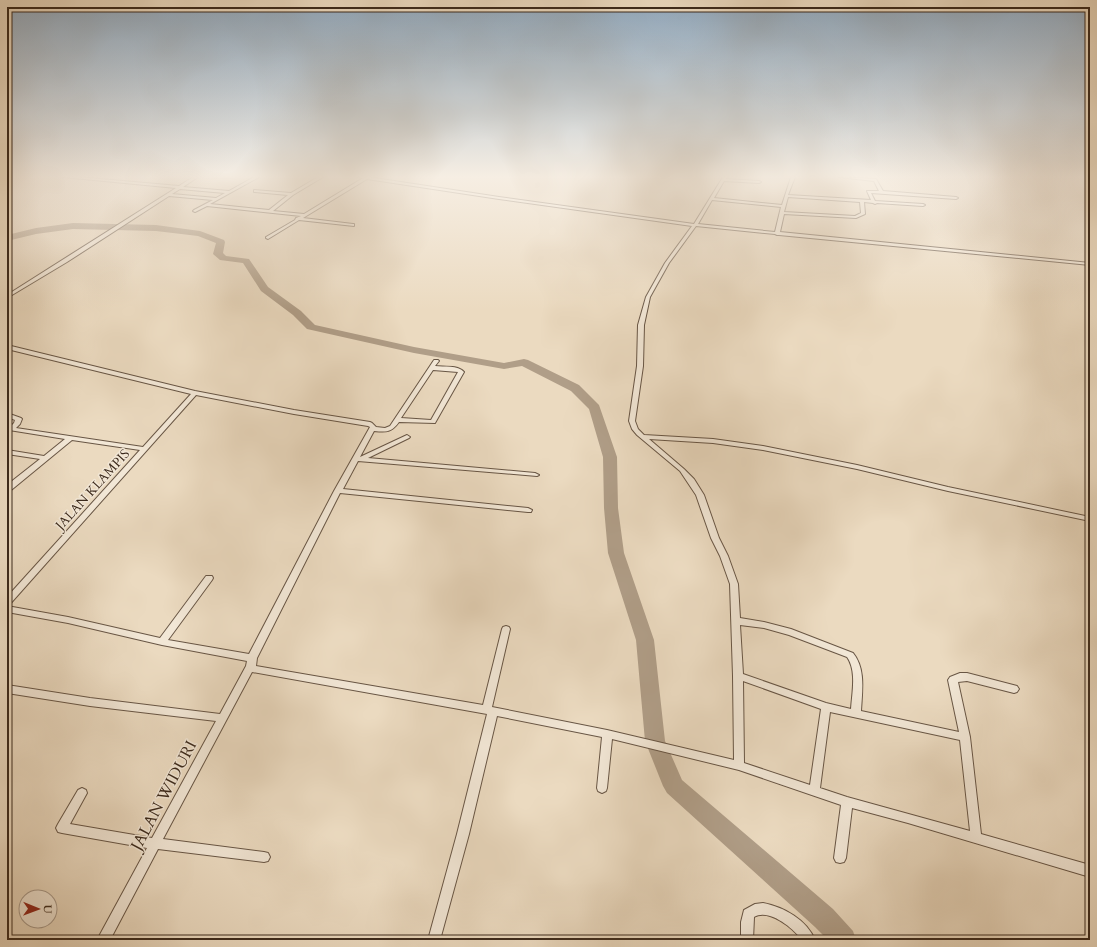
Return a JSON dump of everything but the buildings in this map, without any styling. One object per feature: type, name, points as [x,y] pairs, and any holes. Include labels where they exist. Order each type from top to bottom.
[{"type":"street","points":[[7,297],[127,221]]},
{"type":"street","points":[[268,238],[294,221]]},
{"type":"street","points":[[317,221],[352,225]]},
{"type":"street","points":[[667,221],[777,234],[1090,264]]},
{"type":"street","points":[[697,221],[659,276],[648,297],[643,314],[640,366],[632,421],[635,429],[643,437],[686,474],[700,495],[715,538],[724,556],[734,584],[738,676],[739,766]]},
{"type":"street","points":[[777,234],[780,221]]},
{"type":"street","points":[[7,347],[195,393],[294,412],[370,424],[374,427],[373,429],[388,429],[397,420],[436,361]]},
{"type":"street","points":[[397,420],[433,422],[461,372],[459,370],[432,368]]},
{"type":"street","name":"JALAN KLAMPIS","points":[[7,602],[195,393]]},
{"type":"street","points":[[7,415],[19,419],[9,430]]},
{"type":"street","name":"JALAN WIDURI","points":[[103,940],[156,844],[252,662],[338,491],[358,459],[373,429]]},
{"type":"street","points":[[9,430],[144,449]]},
{"type":"street","points":[[358,459],[407,437]]},
{"type":"street","points":[[643,437],[703,440],[763,448],[857,467],[948,489],[1090,519]]},
{"type":"street","points":[[7,489],[69,439]]},
{"type":"street","points":[[7,452],[45,458]]},
{"type":"street","points":[[358,459],[535,475]]},
{"type":"street","points":[[7,479],[16,481]]},
{"type":"street","points":[[338,491],[528,510]]},
{"type":"street","points":[[162,642],[209,578]]},
{"type":"street","points":[[7,609],[68,620],[252,662],[254,669],[490,711],[608,734],[739,766],[847,802],[1090,871]]},
{"type":"street","points":[[736,621],[764,625],[791,632],[850,655],[854,658],[857,666],[856,714]]},
{"type":"street","points":[[434,940],[458,848],[490,711],[506,629]]},
{"type":"street","points":[[738,676],[826,707],[965,737]]},
{"type":"street","points":[[976,838],[965,737],[953,680],[960,677],[966,677],[1014,688]]},
{"type":"street","points":[[7,689],[90,702],[222,718]]},
{"type":"street","points":[[814,791],[826,707]]},
{"type":"street","points":[[602,788],[608,734]]},
{"type":"street","points":[[82,793],[62,828],[156,844],[264,858]]},
{"type":"street","points":[[840,858],[847,802]]},
{"type":"street","points":[[747,940],[748,914],[756,909],[762,909],[782,915],[803,930],[809,940]]},
{"type":"waterway","points":[[7,238],[36,231],[73,226],[156,228],[200,234],[221,242],[218,254],[223,258],[246,261],[264,289],[297,313],[311,327],[414,350],[504,366],[524,362],[575,388],[595,408],[610,457],[611,508],[616,553],[645,640],[655,741],[674,786],[824,918],[844,940]]}]
